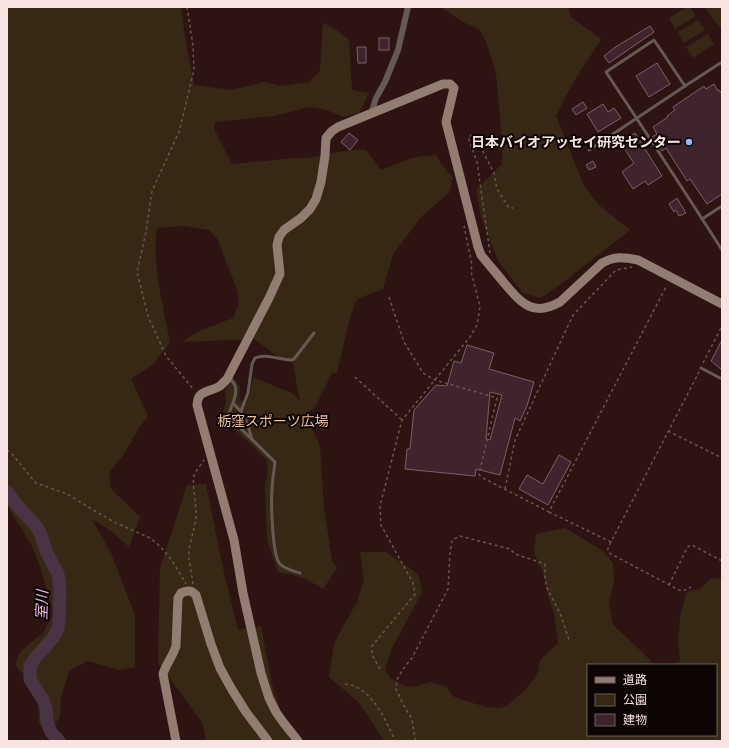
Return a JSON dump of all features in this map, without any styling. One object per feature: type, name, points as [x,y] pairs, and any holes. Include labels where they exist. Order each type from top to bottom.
[{"type":"street","points":[[371,114],[376,98],[385,82],[398,50],[408,7]]},
{"type":"street","points":[[298,741],[276,712],[260,673],[243,593],[234,540],[197,405],[199,396],[220,386],[227,378],[269,298],[280,274],[277,245],[279,238],[284,230],[301,218],[310,209],[316,199],[321,182],[326,138],[332,131],[338,127],[443,84],[450,84],[454,88],[446,122],[478,247],[481,255],[516,298],[526,305],[536,308],[552,306],[560,302],[602,263],[609,259],[618,257],[638,260],[722,304]]},
{"type":"street","points":[[176,741],[163,674],[176,646],[178,598],[181,593],[189,590],[196,595],[220,668],[246,712],[268,741]]},
{"type":"lane","points":[[685,86],[654,40],[606,72],[722,250]]},
{"type":"lane","points":[[590,150],[722,62]]},
{"type":"lane","points":[[702,219],[722,206]]},
{"type":"lane","points":[[241,411],[248,393],[252,364],[255,358],[264,356],[291,360],[294,359],[314,333]]},
{"type":"lane","points":[[701,368],[722,379]]},
{"type":"lane","points":[[227,378],[234,382],[236,387],[236,394],[228,416],[275,462],[272,490],[272,529],[275,550],[279,563],[288,569],[300,573]]},
{"type":"lane","points":[[233,404],[245,417],[252,440]]},
{"type":"path","points":[[187,7],[193,46],[194,70],[179,132],[152,191],[146,232],[137,272],[148,316],[166,356],[199,396]]},
{"type":"path","points":[[490,254],[476,162],[468,137],[474,134],[494,173],[497,189],[509,208],[513,208]]},
{"type":"path","points":[[380,670],[372,655],[372,646],[415,594],[413,583],[381,525],[380,506],[402,420],[470,337],[477,325],[480,307],[471,272],[472,265],[464,226]]},
{"type":"path","points":[[504,489],[515,440],[573,315],[616,270],[632,267]]},
{"type":"path","points":[[549,512],[670,277]]},
{"type":"path","points":[[389,298],[404,342],[423,373],[435,380],[497,398],[479,474],[481,477],[611,542]]},
{"type":"path","points":[[691,587],[683,591],[679,590],[609,554],[608,549],[722,326]]},
{"type":"path","points":[[355,377],[402,420]]},
{"type":"path","points":[[668,431],[722,458]]},
{"type":"path","points":[[7,450],[36,483],[67,494],[95,512],[150,538],[160,546],[173,562],[189,590],[194,586],[189,549],[196,518],[194,476],[205,459],[206,450],[208,448]]},
{"type":"path","points":[[416,741],[412,719],[396,689],[397,680],[403,669],[412,658],[448,589],[452,540],[460,536],[474,539],[510,549],[515,554],[545,564],[547,588],[560,613],[570,643]]},
{"type":"path","points":[[669,585],[689,546],[692,545],[722,561]]},
{"type":"path","points":[[345,684],[353,684],[360,688],[373,700],[388,724],[396,741]]},
{"type":"green space","name":"栃窪スポーツ広場","points":[[7,7],[181,7],[194,85],[231,90],[264,82],[281,86],[309,82],[320,71],[323,23],[335,29],[349,40],[352,90],[369,93],[359,113],[343,117],[327,110],[309,107],[273,116],[215,122],[214,129],[232,164],[307,158],[350,150],[366,150],[381,170],[415,157],[437,155],[441,164],[453,178],[449,193],[422,216],[393,254],[383,289],[357,299],[350,317],[337,373],[332,373],[314,409],[306,413],[320,447],[324,507],[332,561],[337,568],[323,589],[311,582],[291,574],[278,572],[267,540],[265,488],[268,470],[266,459],[223,418],[226,403],[225,389],[232,375],[240,387],[239,398],[241,401],[246,403],[250,394],[253,377],[294,394],[300,402],[293,363],[277,356],[254,339],[182,342],[197,332],[233,318],[239,303],[236,287],[217,238],[209,230],[183,226],[157,228],[155,248],[158,281],[170,343],[152,365],[131,379],[148,416],[122,457],[109,472],[111,489],[140,517],[129,547],[111,531],[92,519],[111,553],[135,615],[135,667],[119,670],[87,661],[69,671],[61,697],[60,717],[47,736],[39,722],[38,704],[25,676],[15,665],[19,654],[23,649],[43,633],[51,618],[52,608],[40,566],[32,546],[7,505]]},
{"type":"green space","points":[[441,7],[569,7],[571,17],[601,39],[573,83],[556,116],[584,186],[599,205],[630,230],[541,298],[523,293],[498,261],[481,217],[476,190],[502,164],[502,139],[496,74],[487,44],[479,29],[461,21]]},
{"type":"green space","points":[[687,7],[690,7],[696,16],[675,29],[669,18]]},
{"type":"green space","points":[[704,7],[722,7],[722,30]]},
{"type":"green space","points":[[698,20],[705,30],[684,43],[678,32]]},
{"type":"green space","points":[[708,34],[714,44],[693,58],[686,47]]},
{"type":"green space","points":[[206,484],[222,564],[238,630],[261,626],[272,684],[290,741],[206,741],[203,724],[158,663],[160,568],[187,485]]},
{"type":"green space","points":[[565,528],[603,551],[613,563],[614,581],[609,604],[613,625],[654,664],[587,664],[587,736],[717,736],[717,664],[673,664],[680,661],[678,639],[681,611],[687,592],[701,588],[710,579],[722,578],[722,741],[384,741],[359,703],[329,677],[334,644],[357,602],[364,580],[360,552],[386,552],[418,574],[422,592],[391,650],[385,669],[391,679],[407,687],[430,682],[445,686],[454,697],[486,707],[499,708],[507,706],[526,689],[538,673],[540,660],[558,643],[554,613],[548,596],[543,572],[534,553],[536,534]]},
{"type":"building","points":[[650,26],[654,32],[609,63],[604,56],[614,48]]},
{"type":"building","points":[[379,38],[389,38],[389,50],[379,50]]},
{"type":"building","points":[[357,47],[366,47],[366,63],[358,63]]},
{"type":"building","points":[[657,63],[670,84],[649,97],[636,76]]},
{"type":"building","name":"日本バイオアッセイ研究センター","points":[[714,84],[718,91],[719,90],[722,94],[722,194],[707,204],[690,179],[687,181],[666,148],[662,151],[652,137],[657,134],[653,127],[668,117],[667,116],[675,110],[673,107],[704,86],[706,89]]},
{"type":"building","points":[[583,102],[587,108],[576,115],[572,109]]},
{"type":"building","points":[[603,104],[608,112],[614,108],[621,118],[598,132],[587,114]]},
{"type":"building","points":[[349,133],[358,140],[350,150],[341,142]]},
{"type":"building","points":[[635,133],[662,176],[648,185],[645,181],[633,189],[622,172],[634,163],[620,142]]},
{"type":"building","points":[[593,161],[596,167],[589,170],[586,165]]},
{"type":"building","points":[[677,198],[686,213],[679,216],[676,210],[674,212],[669,204]]},
{"type":"building","points":[[722,340],[722,370],[711,361]]},
{"type":"building","points":[[467,345],[494,353],[489,369],[534,382],[527,406],[520,421],[515,418],[500,475],[476,469],[475,476],[405,469],[407,449],[410,449],[414,410],[436,385],[447,386],[454,361],[461,363]],"holes":[[[490,392],[502,395],[490,440],[486,439]]]},
{"type":"building","points":[[559,455],[571,462],[548,505],[519,489],[527,475],[543,484]]},
{"type":"waterway","name":"室川","points":[[7,492],[37,527],[46,551],[58,574],[60,589],[58,629],[53,638],[30,666],[30,679],[43,700],[46,708],[47,722],[51,732],[59,741]]},
{"type":"place","name":"日本バイオアッセイ研究センター","points":[[689,142]]}]
